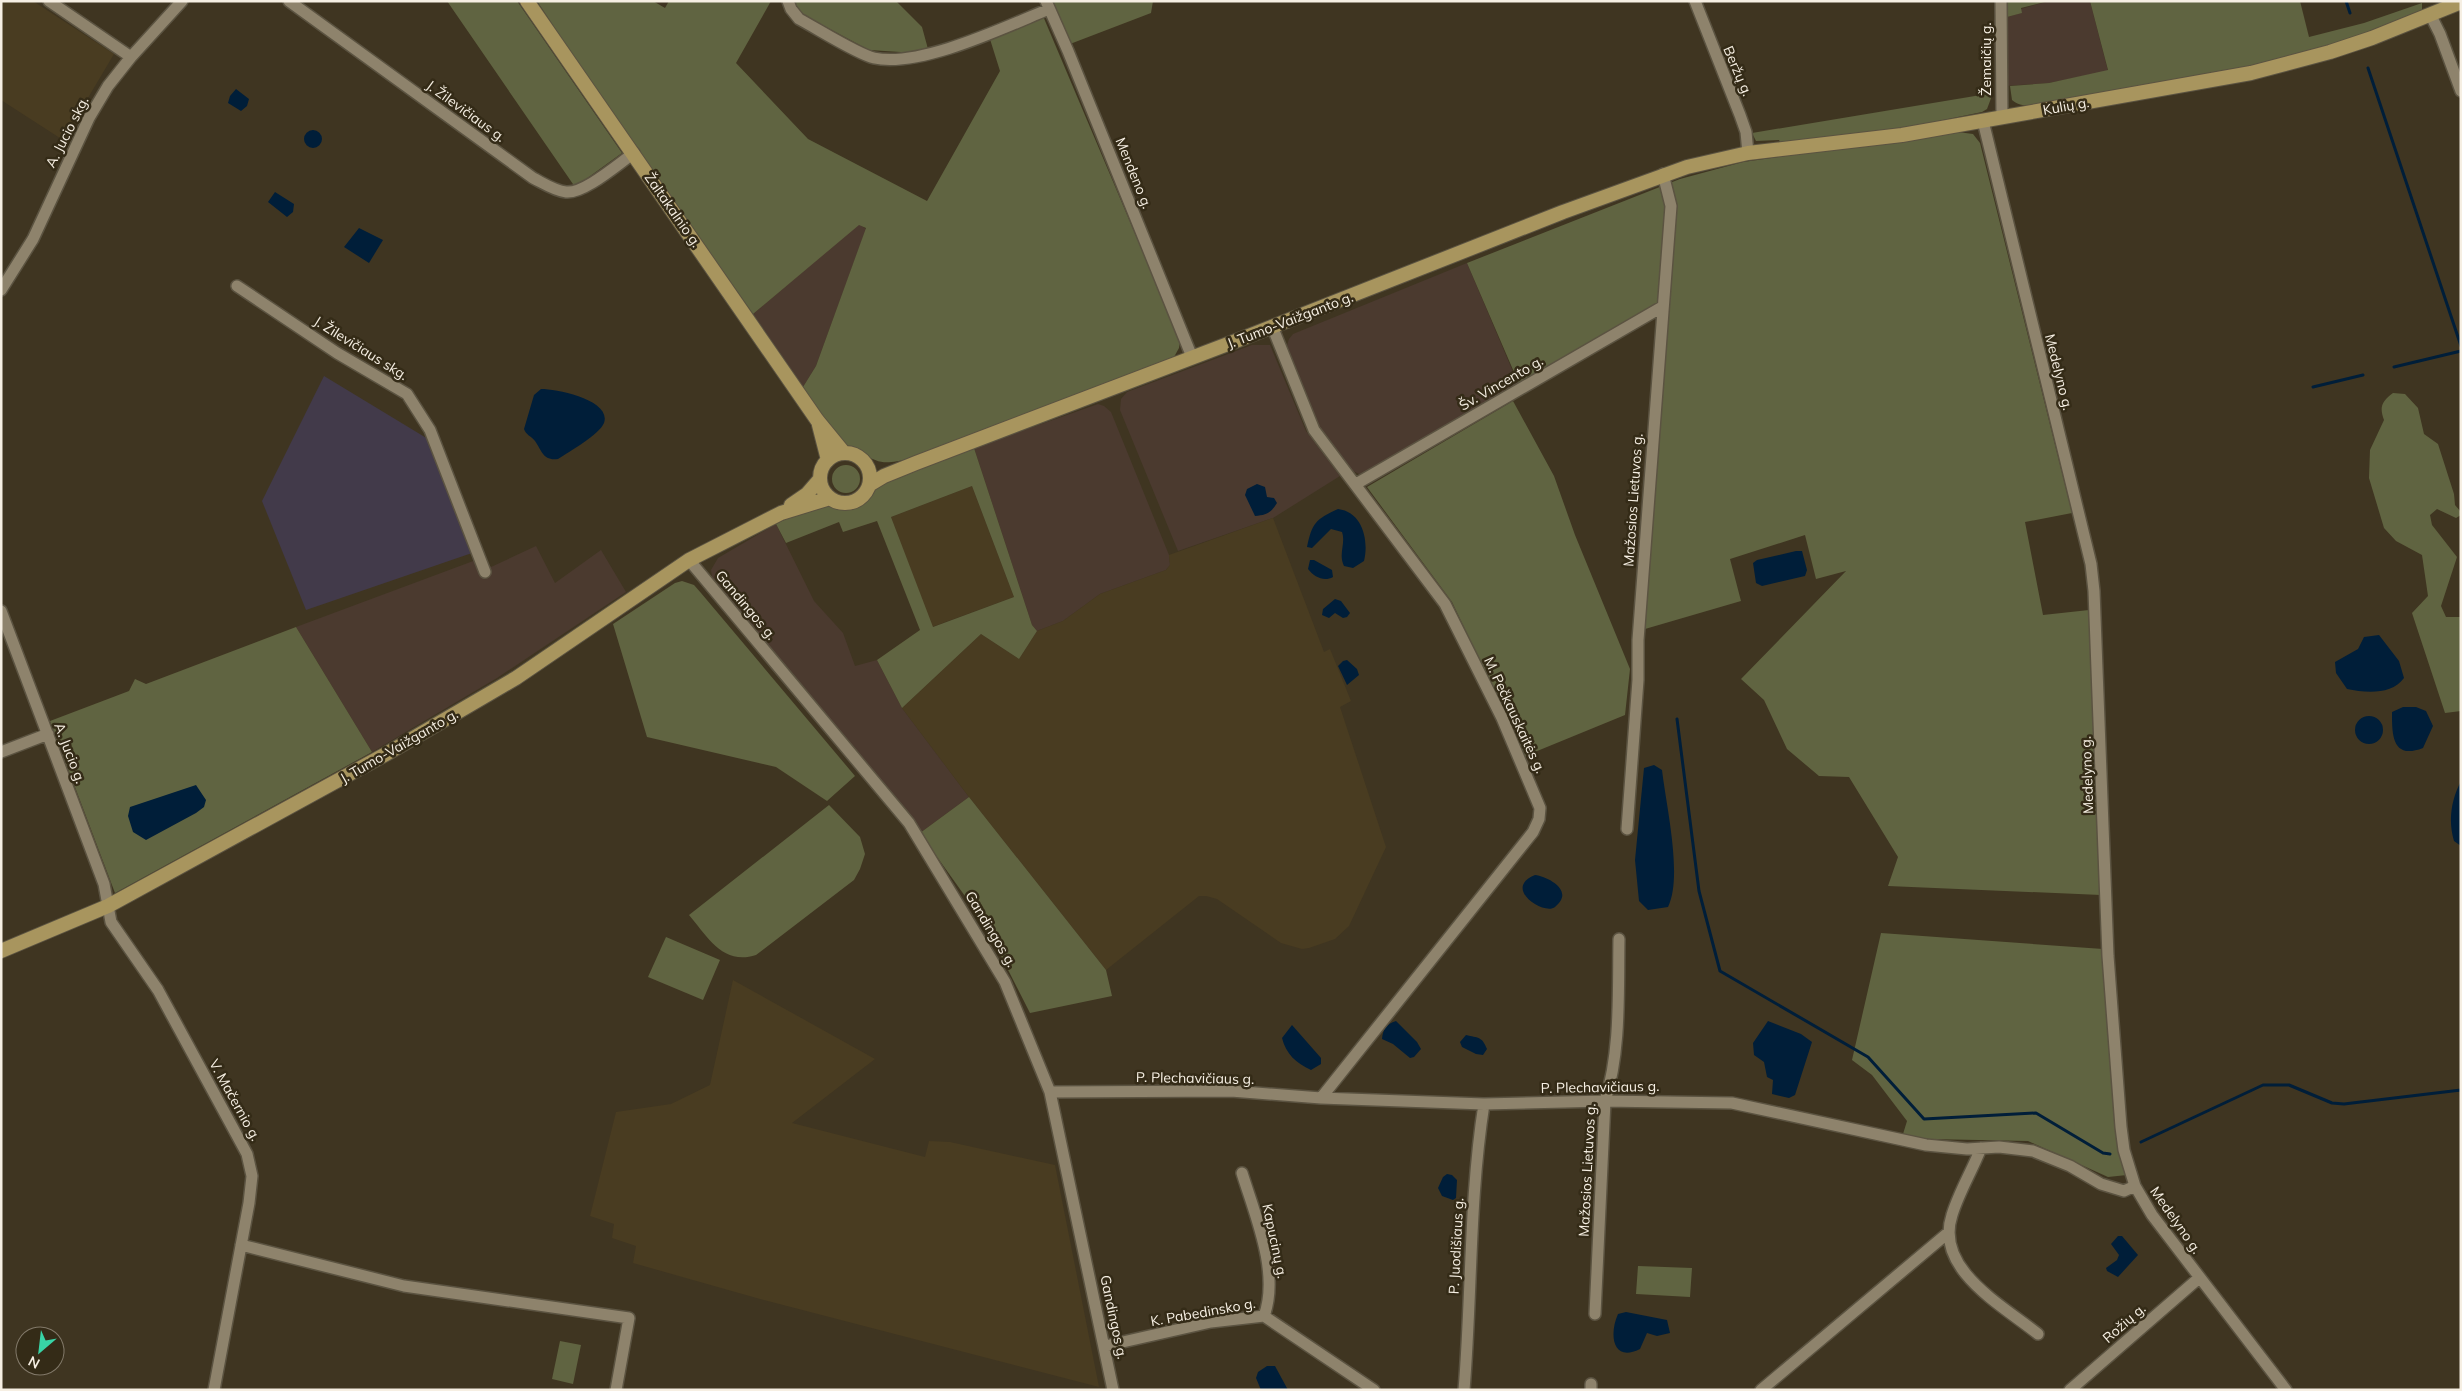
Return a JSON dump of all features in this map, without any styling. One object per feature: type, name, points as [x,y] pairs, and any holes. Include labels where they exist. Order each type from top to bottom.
[{"type":"main road","name":"Žaltakalnio g.","points":[[527,1],[817,420],[844,453]]},
{"type":"main road","name":"Kulių g.","points":[[1663,174],[1713,159],[1748,153],[1862,140],[1983,121],[2250,73],[2330,52],[2430,16],[2461,2]]},
{"type":"main road","name":"J. Tumo-Vaižganto g.","points":[[869,485],[884,476],[916,463],[1663,174]]},
{"type":"main road","name":"Žaltakalnio g.","points":[[817,420],[828,460]]},
{"type":"main road","points":[[844,453],[856,456],[867,466],[870,478],[869,485],[862,497],[846,503],[830,498],[825,493],[820,479],[822,469],[828,460],[844,453]]},
{"type":"main road","name":"J. Tumo-Vaižganto g.","points":[[867,466],[916,463]]},
{"type":"main road","name":"J. Tumo-Vaižganto g.","points":[[1,951],[108,906],[382,757],[511,681],[689,560],[781,513],[808,494],[820,479]]},
{"type":"main road","name":"J. Tumo-Vaižganto g.","points":[[781,513],[830,498]]},
{"type":"street","points":[[49,1],[130,57]]},
{"type":"street","name":"A. Jucio skg.","points":[[1,290],[33,239],[89,118],[130,57],[182,1]]},
{"type":"street","name":"J. Žilevičiaus g.","points":[[289,1],[533,178],[552,188],[567,192],[582,190],[634,153]]},
{"type":"street","points":[[788,1],[791,9],[799,19],[872,57],[893,61],[931,54],[1048,5]]},
{"type":"street","name":"Beržų g.","points":[[1695,1],[1746,132],[1748,153]]},
{"type":"street","name":"Žemaičių g.","points":[[2002,1],[2002,117]]},
{"type":"street","name":"Mendeno g.","points":[[1048,5],[1192,357]]},
{"type":"street","points":[[2430,16],[2442,41],[2461,91]]},
{"type":"street","name":"Medelyno g.","points":[[1983,121],[2091,564],[2094,591],[2102,769],[2108,965],[2121,1127],[2126,1159],[2135,1186],[2152,1215],[2286,1390]]},
{"type":"street","name":"Mažosios Lietuvos g.","points":[[1627,829],[1638,680],[1638,640],[1671,206],[1663,174]]},
{"type":"street","name":"J. Žilevičiaus skg.","points":[[237,286],[337,353],[407,394],[430,430],[485,572]]},
{"type":"street","name":"Šv. Vincento g.","points":[[1356,484],[1662,307]]},
{"type":"street","name":"M. Pečkauskaitės g.","points":[[1272,326],[1314,430],[1445,604],[1502,718],[1540,808],[1540,820],[1533,832],[1321,1098]]},
{"type":"street","name":"Gandingos g.","points":[[689,560],[909,823],[1005,982],[1050,1092],[1113,1390]]},
{"type":"street","name":"A. Jucio g.","points":[[1,611],[104,884],[108,906]]},
{"type":"street","points":[[1,752],[48,734]]},
{"type":"street","name":"V. Mačernio g.","points":[[108,906],[111,922],[158,990],[247,1154],[252,1176],[214,1390]]},
{"type":"street","name":"Mažosios Lietuvos g.","points":[[1595,1314],[1605,1101],[1610,1084],[1616,1029],[1620,939]]},
{"type":"street","name":"P. Plechavičiaus g.","points":[[1050,1092],[1231,1091],[1321,1098],[1484,1104],[1605,1101],[1732,1103],[1926,1145],[1999,1147],[2033,1151],[2070,1166],[2101,1184],[2124,1191],[2135,1186]]},
{"type":"street","name":"P. Juodišiaus g.","points":[[1464,1390],[1471,1229],[1479,1135],[1484,1104]]},
{"type":"street","points":[[1981,1148],[1951,1216],[1949,1245],[1961,1271],[2038,1334]]},
{"type":"street","name":"Kapucinų g.","points":[[1242,1173],[1261,1235],[1269,1277],[1269,1303],[1264,1316]]},
{"type":"street","points":[[1761,1390],[1949,1232]]},
{"type":"street","points":[[241,1245],[404,1286],[629,1318],[616,1390]]},
{"type":"street","name":"Rožių g.","points":[[2070,1390],[2199,1278]]},
{"type":"street","name":"K. Pabedinsko g.","points":[[1105,1346],[1210,1322],[1264,1316],[1374,1390]]},
{"type":"shaded area","points":[[1,1],[33,1],[114,54],[63,140],[1,100]]},
{"type":"shaded area","points":[[2049,1],[2090,1],[2108,71],[2049,83],[2005,86],[2007,17],[2021,13],[2021,9]]},
{"type":"shaded area","points":[[859,224],[866,229],[816,366],[803,387],[753,314]]},
{"type":"shaded area","points":[[1467,263],[1519,386],[1367,474],[1359,474],[1351,470],[1317,425],[1287,345],[1289,339],[1293,334]]},
{"type":"shaded area","points":[[1252,345],[1270,345],[1306,431],[1340,476],[1273,518],[1178,551],[1120,410],[1121,399],[1127,392]]},
{"type":"shaded area","points":[[324,376],[428,439],[472,553],[306,610],[262,501]]},
{"type":"shaded area","points":[[1098,404],[1111,412],[1169,555],[1170,565],[1166,570],[1100,594],[1063,621],[1037,631],[1032,625],[974,448]]},
{"type":"shaded area","points":[[972,486],[1014,597],[932,627],[891,517]]},
{"type":"shaded area","points":[[1273,518],[1324,652],[1330,649],[1351,701],[1340,707],[1386,847],[1349,926],[1335,939],[1302,949],[1281,943],[1217,899],[1199,896],[1106,970],[969,797],[902,708],[981,634],[1019,659],[1037,631],[1063,621],[1100,594],[1166,570],[1170,565],[1169,555]]},
{"type":"shaded area","points":[[776,524],[814,601],[843,633],[855,666],[877,660],[902,708],[969,797],[920,833],[890,792],[712,577],[711,570],[718,558]]},
{"type":"shaded area","points":[[536,546],[555,583],[601,550],[626,592],[497,678],[372,752],[296,627],[484,557],[491,567]]},
{"type":"shaded area","points":[[733,980],[875,1059],[792,1123],[925,1157],[929,1141],[950,1142],[1055,1165],[1099,1387],[760,1299],[633,1263],[636,1246],[612,1238],[614,1224],[590,1216],[616,1112],[671,1104],[710,1085]]},
{"type":"green space","points":[[447,1],[517,1],[622,153],[575,187]]},
{"type":"green space","points":[[537,1],[653,1],[665,8],[669,1],[771,1],[736,63],[808,139],[927,201],[1000,71],[989,36],[1043,16],[1180,340],[1179,348],[1174,357],[912,459],[890,462],[874,460],[841,444],[803,387],[816,366],[866,228],[859,225],[753,314],[583,71]]},
{"type":"green space","points":[[794,1],[896,1],[922,27],[928,49],[916,53],[869,50],[798,12]]},
{"type":"green space","points":[[1053,1],[1153,1],[1151,13],[1070,44]]},
{"type":"green space","points":[[2007,1],[2049,1],[2021,8],[2022,13],[2007,17]]},
{"type":"green space","points":[[2090,1],[2300,1],[2309,37],[2364,23],[2422,3],[2422,10],[2394,24],[2319,49],[2255,66],[2038,105],[2027,106],[2012,100],[2010,86],[2049,83],[2108,70]]},
{"type":"green space","points":[[1993,93],[1987,109],[1982,112],[1895,130],[1780,142],[1779,140],[1756,141],[1752,133]]},
{"type":"green space","points":[[1958,132],[1973,134],[1980,143],[2072,513],[2025,522],[2043,615],[2089,610],[2101,895],[1888,886],[1898,857],[1849,777],[1819,776],[1787,749],[1764,700],[1741,679],[1846,571],[1816,579],[1805,535],[1730,559],[1741,601],[1645,629],[1668,299],[1520,386],[1467,263],[1680,179],[1743,162]]},
{"type":"green space","points":[[2393,393],[2405,394],[2418,408],[2424,434],[2438,444],[2454,494],[2455,505],[2461,512],[2461,515],[2456,518],[2437,509],[2430,515],[2432,525],[2457,557],[2441,606],[2446,617],[2461,617],[2461,711],[2445,713],[2412,613],[2428,596],[2422,555],[2396,541],[2384,528],[2369,478],[2370,450],[2384,420],[2382,405]]},
{"type":"green space","points":[[1513,401],[1554,476],[1575,535],[1630,669],[1625,715],[1525,756],[1452,602],[1367,487]]},
{"type":"green space","points":[[974,448],[1032,625],[1037,631],[1019,659],[981,634],[902,708],[877,660],[920,630],[877,521],[843,532],[839,522],[786,543],[776,524],[812,506],[831,505],[846,510],[854,509],[864,503],[881,483]],"holes":[[[972,486],[1014,597],[933,627],[891,517]]]},
{"type":"green space","points":[[846,465],[856,469],[860,479],[856,489],[846,493],[836,489],[832,479],[836,469]]},
{"type":"green space","points":[[682,581],[694,585],[855,776],[827,801],[776,767],[647,737],[613,624],[675,583]]},
{"type":"green space","points":[[296,627],[372,752],[115,893],[50,721],[129,691],[135,679],[146,684]]},
{"type":"green space","points":[[969,797],[1106,970],[1112,996],[1030,1013],[1001,956],[967,899],[920,833]]},
{"type":"green space","points":[[829,805],[860,837],[865,854],[854,880],[756,955],[744,957],[725,953],[709,940],[689,915]]},
{"type":"green space","points":[[1881,933],[2103,949],[2114,1114],[2117,1138],[2127,1175],[2108,1177],[2028,1141],[1928,1139],[1903,1134],[1907,1121],[1872,1075],[1852,1060]]},
{"type":"green space","points":[[666,937],[720,960],[703,1000],[648,977]]},
{"type":"green space","points":[[1638,1266],[1692,1268],[1690,1297],[1636,1294]]},
{"type":"green space","points":[[560,1341],[581,1345],[573,1384],[552,1379]]},
{"type":"water","points":[[236,89],[249,99],[247,106],[241,111],[228,103],[230,96]]},
{"type":"water","points":[[309,130],[317,130],[322,135],[320,146],[309,148],[304,143],[304,135]]},
{"type":"water","points":[[275,192],[294,204],[293,212],[287,217],[268,202]]},
{"type":"water","points":[[359,228],[383,240],[369,263],[344,247]]},
{"type":"water","points":[[541,389],[582,397],[600,408],[604,415],[604,423],[596,433],[558,459],[546,457],[524,429],[534,395]]},
{"type":"water","points":[[1257,484],[1265,487],[1267,497],[1274,498],[1277,503],[1268,513],[1255,516],[1245,495],[1247,489]]},
{"type":"water","points":[[1338,509],[1346,511],[1359,521],[1365,537],[1364,561],[1353,568],[1344,566],[1342,562],[1342,532],[1331,529],[1312,548],[1307,547],[1311,532],[1316,523]]},
{"type":"water","points":[[1802,551],[1807,570],[1805,576],[1762,586],[1756,583],[1753,563],[1757,560]]},
{"type":"water","points":[[1310,560],[1314,560],[1332,570],[1333,577],[1323,579],[1313,574],[1308,569]]},
{"type":"water","points":[[1335,599],[1341,601],[1350,613],[1347,617],[1343,618],[1335,613],[1329,618],[1322,615],[1323,609]]},
{"type":"water","points":[[2379,635],[2399,661],[2404,678],[2399,684],[2386,690],[2370,692],[2347,689],[2336,673],[2335,662],[2358,649],[2364,637]]},
{"type":"water","points":[[1347,660],[1357,669],[1359,675],[1347,685],[1338,666]]},
{"type":"water","points":[[2403,707],[2416,707],[2426,711],[2433,726],[2423,748],[2405,751],[2396,743],[2392,729],[2392,712]]},
{"type":"water","points":[[2369,716],[2379,720],[2383,730],[2379,740],[2369,744],[2359,740],[2355,730],[2359,720]]},
{"type":"water","points":[[1654,765],[1662,770],[1672,840],[1674,878],[1668,907],[1648,910],[1639,901],[1635,860],[1644,768]]},
{"type":"water","points":[[2461,781],[2461,846],[2454,841],[2451,818],[2453,803]]},
{"type":"water","points":[[196,785],[206,800],[204,807],[196,813],[146,840],[133,832],[128,816],[130,807]]},
{"type":"water","points":[[1535,875],[1553,882],[1561,890],[1562,896],[1555,907],[1550,909],[1543,908],[1528,899],[1524,893],[1523,887],[1526,880]]},
{"type":"water","points":[[1396,1021],[1417,1042],[1421,1049],[1414,1057],[1410,1058],[1393,1044],[1382,1039],[1386,1027]]},
{"type":"water","points":[[1768,1021],[1801,1034],[1812,1042],[1795,1095],[1789,1098],[1772,1094],[1773,1080],[1767,1077],[1764,1062],[1754,1055],[1753,1043]]},
{"type":"water","points":[[1292,1025],[1321,1058],[1321,1064],[1311,1070],[1292,1057],[1286,1049],[1282,1038]]},
{"type":"water","points":[[1466,1035],[1479,1038],[1483,1042],[1487,1049],[1483,1055],[1476,1054],[1462,1047],[1460,1042]]},
{"type":"water","points":[[1447,1174],[1452,1175],[1457,1180],[1456,1198],[1453,1200],[1442,1196],[1438,1188],[1443,1177]]},
{"type":"water","points":[[2118,1236],[2122,1236],[2138,1255],[2118,1277],[2107,1271],[2106,1268],[2117,1260],[2119,1255],[2111,1244]]},
{"type":"water","points":[[1626,1312],[1667,1320],[1670,1333],[1657,1336],[1647,1333],[1640,1349],[1623,1352],[1615,1344],[1614,1330],[1618,1314]]},
{"type":"water","points":[[1267,1366],[1275,1366],[1288,1390],[1261,1390],[1256,1378],[1258,1372]]},
{"type":"waterway","points":[[2346,1],[2350,13]]},
{"type":"waterway","points":[[2368,68],[2461,346]]},
{"type":"waterway","points":[[2394,367],[2461,351]]},
{"type":"waterway","points":[[2313,387],[2363,375]]},
{"type":"waterway","points":[[1677,719],[1699,891],[1720,971],[1868,1057],[1924,1119],[2036,1113],[2103,1153],[2110,1154]]},
{"type":"waterway","points":[[2141,1142],[2263,1085],[2289,1085],[2332,1103],[2344,1104],[2461,1090]]}]
